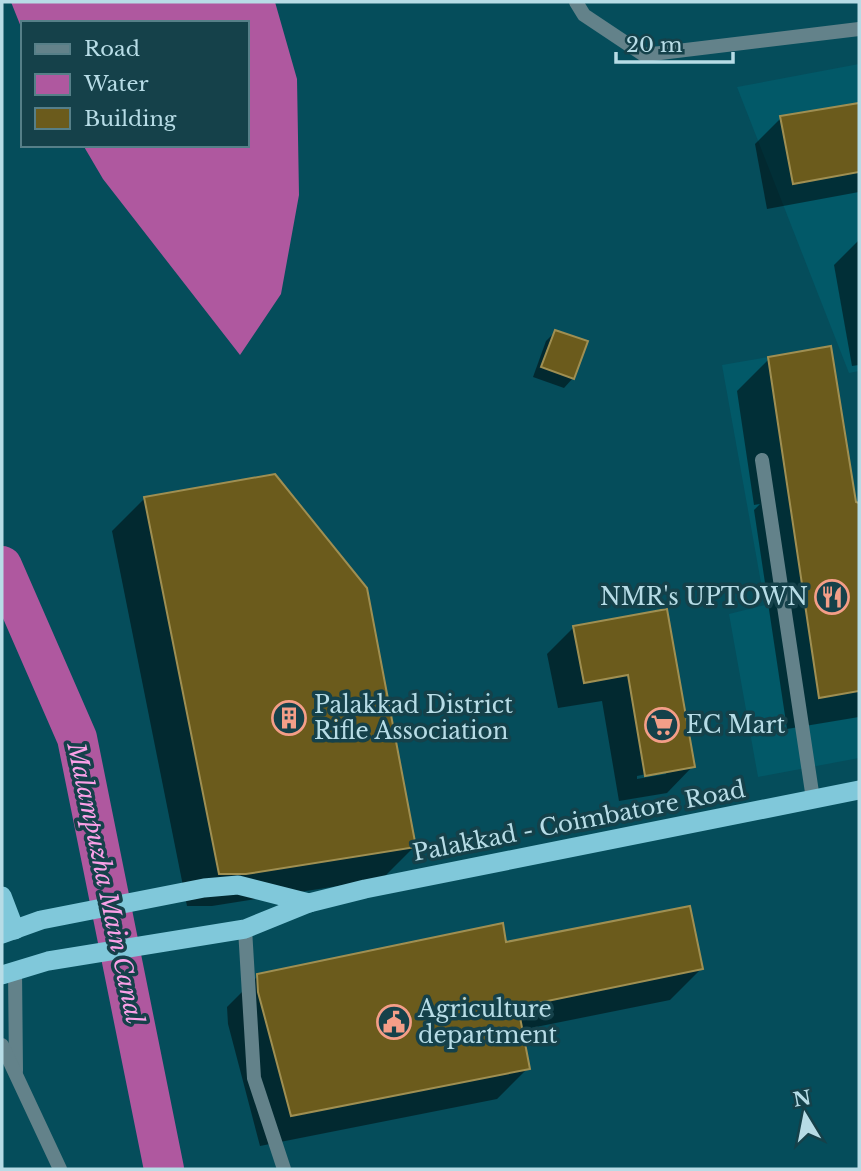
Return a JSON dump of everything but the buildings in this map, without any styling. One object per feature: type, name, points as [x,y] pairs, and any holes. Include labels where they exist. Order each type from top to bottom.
[{"type":"highway","name":"Palakkad - Coimbatore Road","points":[[8,973],[48,961],[245,929],[309,903],[365,889],[859,790]]},
{"type":"highway","name":"Palakkad - Coimbatore Road","points":[[8,932],[41,920],[204,888],[237,885],[309,903]]},
{"type":"highway","points":[[2,896],[8,932]]},
{"type":"street","points":[[576,2],[584,15],[644,55],[859,29]]},
{"type":"street","points":[[762,460],[813,799]]},
{"type":"street","points":[[245,929],[254,1078],[284,1169]]},
{"type":"street","points":[[8,973],[16,1076]]},
{"type":"street","points":[[2,1045],[60,1169]]},
{"type":"shaded area","points":[[859,64],[859,371],[849,373],[737,87]]},
{"type":"shaded area","points":[[831,346],[856,502],[859,503],[859,758],[758,777],[729,614],[765,605],[722,365]]},
{"type":"water","points":[[11,2],[275,2],[297,79],[299,195],[281,294],[240,355],[103,179],[84,147],[248,147],[248,21],[21,21],[21,27]]},
{"type":"waterway","name":"Malampuzha Main Canal","points":[[2,566],[77,738],[164,1169]]},
{"type":"place","name":"NMR's UPTOWN","points":[[832,597]]},
{"type":"place","name":"Palakkad District Rifle Association","points":[[289,718]]},
{"type":"place","name":"EC Mart","points":[[662,725]]},
{"type":"place","name":"Agriculture department","points":[[394,1022]]}]
